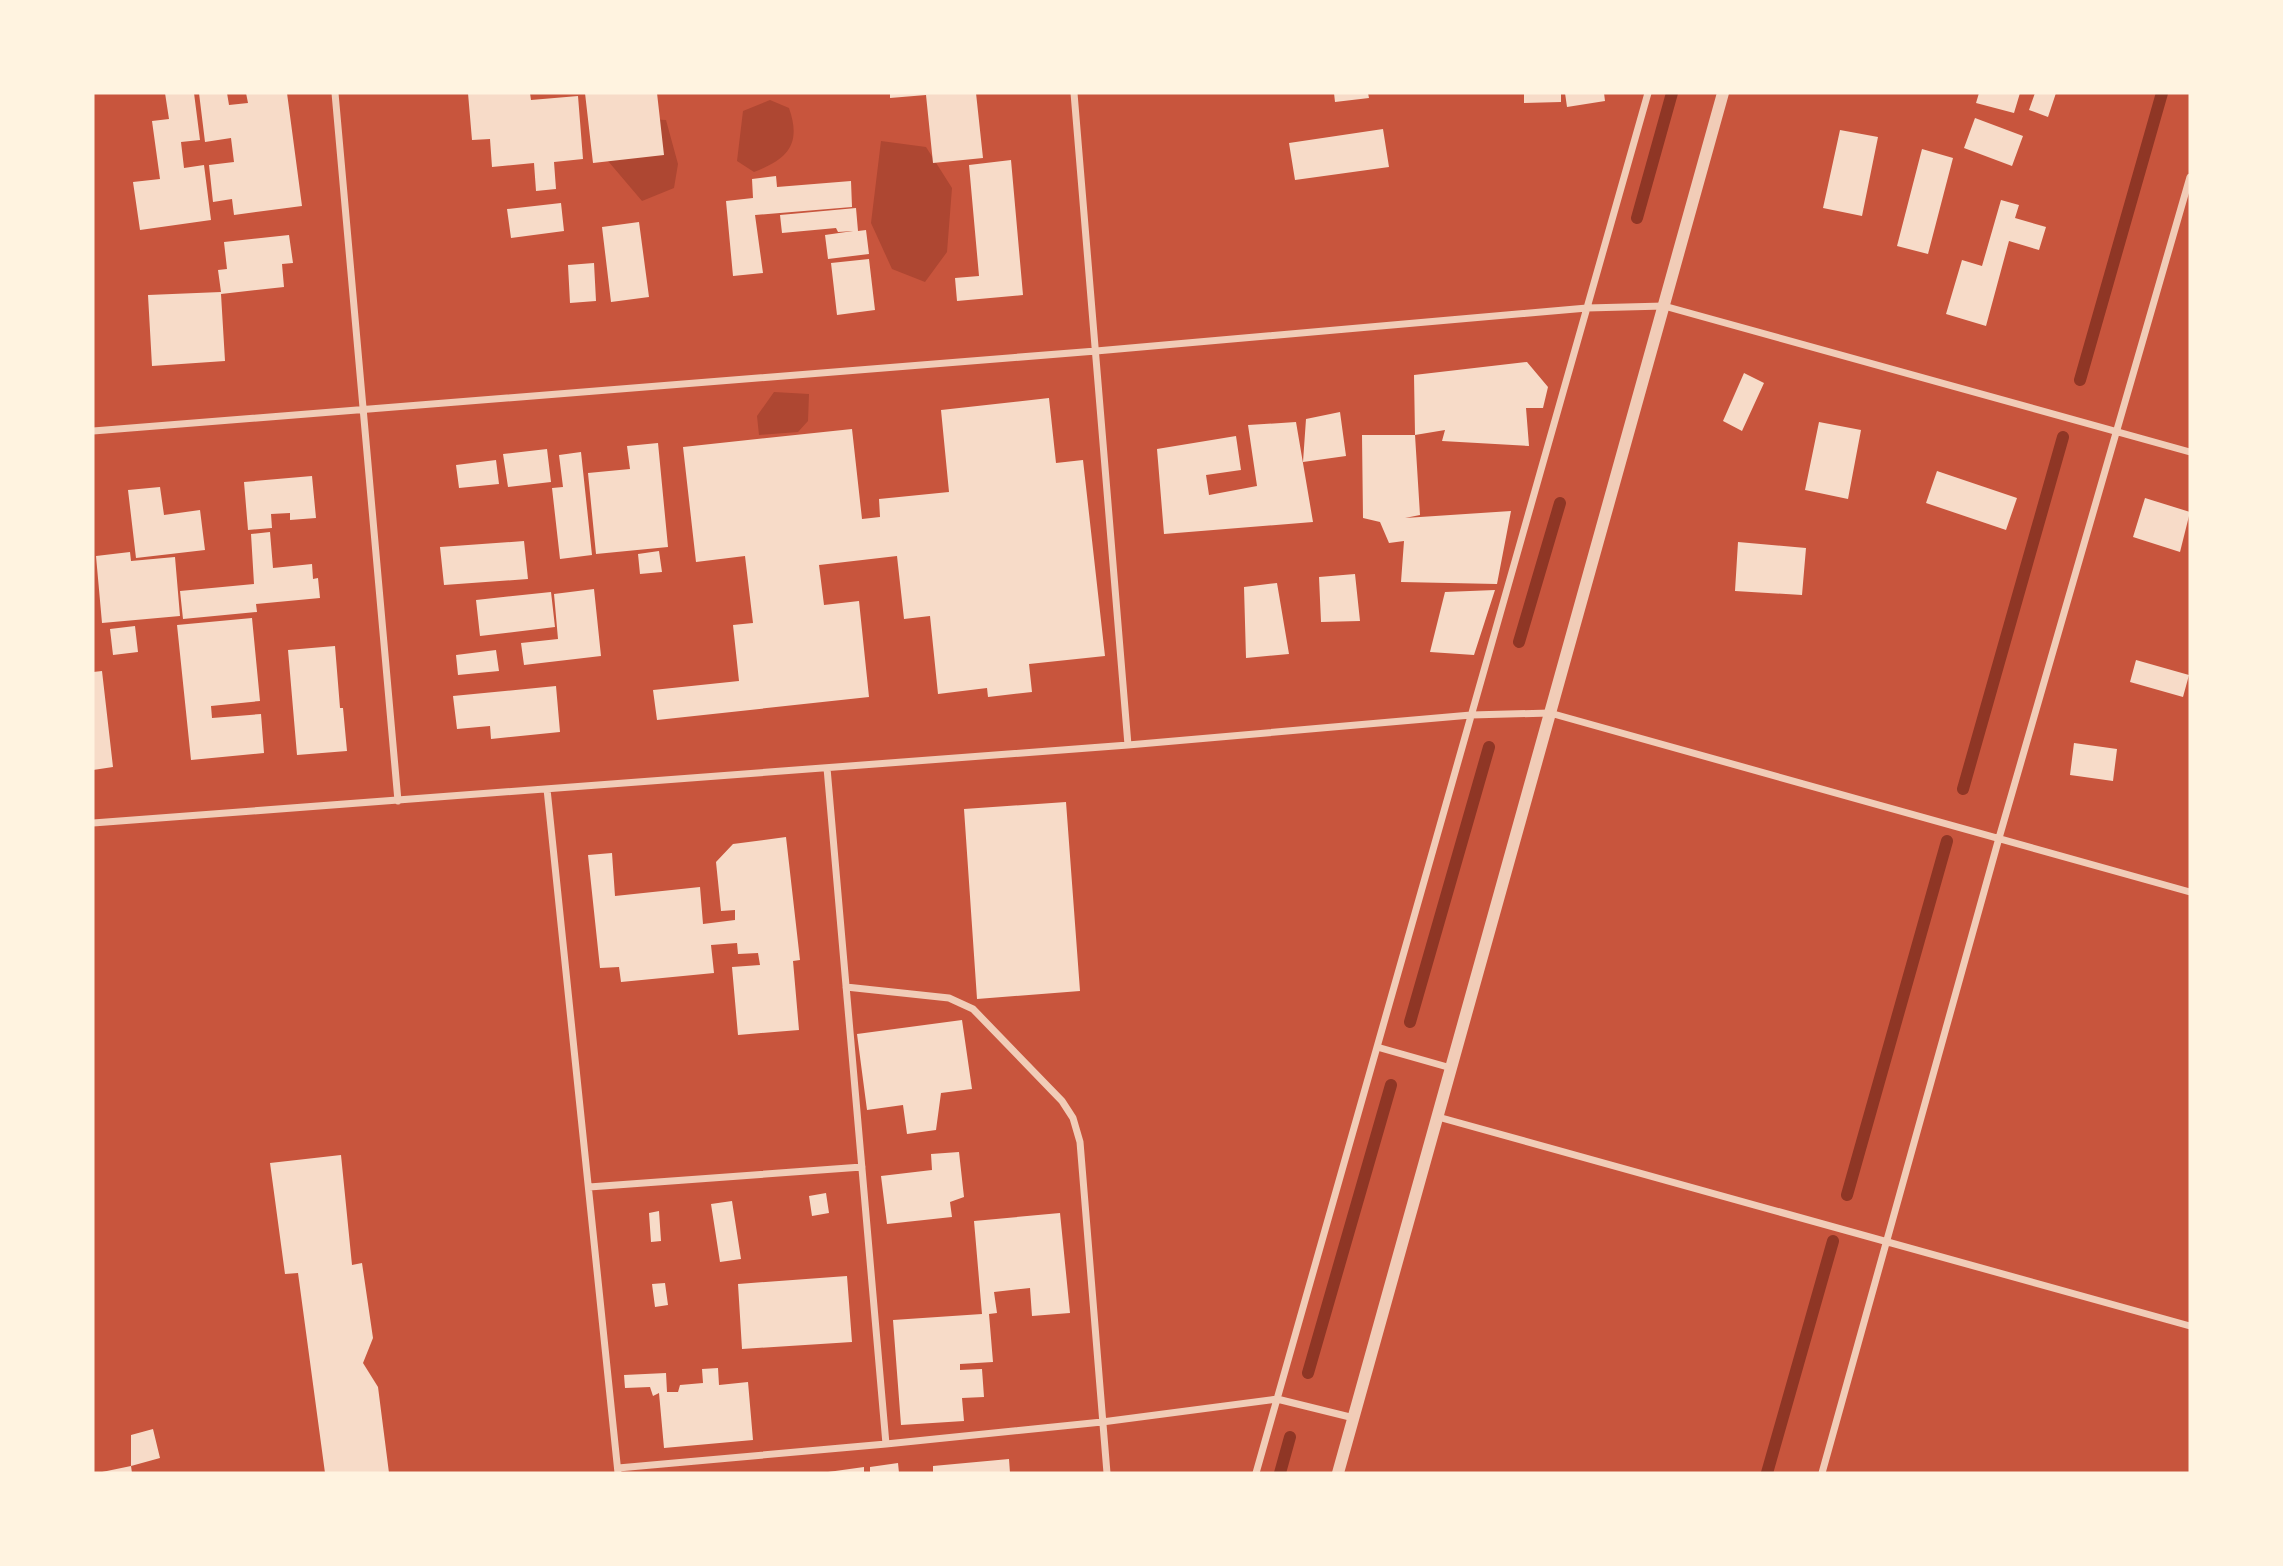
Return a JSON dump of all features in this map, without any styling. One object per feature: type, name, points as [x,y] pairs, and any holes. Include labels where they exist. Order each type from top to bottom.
[{"type":"street","points":[[335,93],[398,801]]},
{"type":"street","points":[[1074,93],[1128,745]]},
{"type":"street","points":[[1256,1473],[1648,93]]},
{"type":"street","points":[[1338,1473],[1723,93]]},
{"type":"street","points":[[1822,1473],[2000,838],[2190,177]]},
{"type":"street","points":[[93,431],[1096,351],[1587,308],[1664,306],[2190,452]]},
{"type":"street","points":[[93,824],[1128,745],[1471,715],[1550,713],[2190,892]]},
{"type":"street","points":[[827,768],[886,1444]]},
{"type":"street","points":[[547,789],[618,1471],[1102,1422],[1278,1399],[1354,1418]]},
{"type":"street","points":[[846,987],[949,998],[963,1003],[973,1009],[1062,1101],[1073,1118],[1080,1142],[1107,1473]]},
{"type":"street","points":[[1377,1046],[1451,1068]]},
{"type":"street","points":[[1438,1117],[2190,1326]]},
{"type":"street","points":[[589,1186],[862,1167]]},
{"type":"shaded area","points":[[770,100],[789,108],[794,132],[792,141],[783,156],[754,172],[737,161],[743,111]]},
{"type":"shaded area","points":[[627,118],[666,120],[678,164],[674,188],[642,201],[608,161]]},
{"type":"shaded area","points":[[881,141],[926,147],[952,188],[947,252],[925,282],[892,269],[871,223]]},
{"type":"shaded area","points":[[774,392],[809,394],[808,421],[798,432],[759,435],[757,416]]},
{"type":"building","points":[[165,93],[194,93],[200,140],[181,142],[184,168],[204,165],[211,220],[140,230],[133,182],[160,179],[152,121],[169,119]]},
{"type":"building","points":[[199,93],[227,93],[229,105],[248,103],[246,93],[287,93],[302,206],[234,215],[232,199],[213,202],[209,165],[234,162],[231,138],[205,142]]},
{"type":"building","points":[[468,93],[530,93],[531,100],[578,96],[583,159],[554,162],[556,189],[536,191],[534,163],[492,167],[490,139],[472,140]]},
{"type":"building","points":[[585,93],[657,93],[664,155],[593,163]]},
{"type":"building","points":[[890,93],[976,93],[983,158],[933,163],[926,95],[890,98]]},
{"type":"building","points":[[1334,93],[1368,93],[1369,98],[1335,102]]},
{"type":"building","points":[[1524,93],[1561,93],[1561,102],[1524,103]]},
{"type":"building","points":[[1565,93],[1604,93],[1605,101],[1567,107]]},
{"type":"building","points":[[1979,93],[2020,93],[2014,113],[1976,103]]},
{"type":"building","points":[[2035,93],[2056,93],[2048,117],[2029,110]]},
{"type":"building","points":[[1975,118],[2023,136],[2012,166],[1964,148]]},
{"type":"building","points":[[1383,129],[1389,167],[1295,180],[1289,143]]},
{"type":"building","points":[[1840,130],[1878,137],[1862,216],[1823,208]]},
{"type":"building","points":[[1922,149],[1953,158],[1928,254],[1897,246]]},
{"type":"building","points":[[1011,160],[1023,295],[957,301],[955,278],[979,276],[969,165]]},
{"type":"building","points":[[776,176],[777,187],[851,181],[852,207],[755,215],[763,273],[733,276],[726,201],[753,198],[752,179]]},
{"type":"building","points":[[2001,200],[2019,205],[2015,218],[2046,227],[2039,250],[2009,241],[1986,326],[1946,314],[1962,260],[1982,266]]},
{"type":"building","points":[[561,203],[564,231],[511,238],[507,209]]},
{"type":"building","points":[[856,208],[858,231],[866,230],[869,254],[828,259],[825,235],[853,231],[838,232],[836,228],[782,233],[780,215]]},
{"type":"building","points":[[639,222],[649,297],[611,302],[602,227]]},
{"type":"building","points":[[289,235],[293,263],[282,264],[284,287],[221,294],[225,361],[152,366],[148,295],[221,292],[218,270],[227,269],[224,242]]},
{"type":"building","points":[[869,259],[875,310],[837,315],[831,263]]},
{"type":"building","points":[[594,263],[596,301],[570,303],[568,265]]},
{"type":"building","points":[[1527,362],[1548,387],[1543,408],[1526,408],[1529,446],[1442,441],[1445,430],[1415,435],[1414,375]]},
{"type":"building","points":[[1744,373],[1764,383],[1742,431],[1723,421]]},
{"type":"building","points":[[1049,398],[1056,463],[1083,460],[1105,656],[1029,664],[1032,692],[988,697],[987,688],[938,694],[930,616],[904,619],[897,556],[819,565],[824,605],[859,601],[869,697],[657,720],[653,690],[739,681],[733,625],[753,623],[745,556],[696,562],[683,447],[852,429],[862,519],[880,517],[879,499],[949,492],[941,410]]},
{"type":"building","points":[[1340,412],[1346,456],[1303,462],[1306,419]]},
{"type":"building","points":[[1296,422],[1313,522],[1164,534],[1157,449],[1236,436],[1241,470],[1206,475],[1209,495],[1257,486],[1248,425]]},
{"type":"building","points":[[1819,422],[1861,430],[1848,499],[1805,490]]},
{"type":"building","points":[[1362,435],[1415,435],[1420,515],[1405,518],[1511,511],[1497,584],[1401,582],[1404,541],[1389,543],[1380,522],[1363,518]]},
{"type":"building","points":[[658,443],[668,547],[596,554],[588,473],[630,469],[627,446]]},
{"type":"building","points":[[547,449],[551,482],[508,487],[503,454]]},
{"type":"building","points":[[581,452],[592,555],[560,559],[552,488],[563,487],[559,455]]},
{"type":"building","points":[[496,460],[499,484],[459,488],[456,465]]},
{"type":"building","points":[[1937,471],[2017,498],[2006,530],[1926,503]]},
{"type":"building","points":[[312,476],[316,518],[290,520],[290,513],[271,514],[272,528],[248,530],[244,482]]},
{"type":"building","points":[[160,487],[164,515],[200,510],[205,550],[136,558],[128,490]]},
{"type":"building","points":[[2145,498],[2190,512],[2180,552],[2133,537]]},
{"type":"building","points":[[270,532],[273,568],[312,564],[313,579],[318,578],[320,598],[256,604],[257,612],[183,619],[180,591],[254,584],[251,534]]},
{"type":"building","points":[[524,541],[528,579],[444,585],[440,547]]},
{"type":"building","points":[[1738,542],[1806,548],[1802,595],[1735,591]]},
{"type":"building","points":[[659,551],[662,572],[640,574],[638,554]]},
{"type":"building","points":[[130,552],[131,561],[175,557],[180,616],[102,623],[96,556]]},
{"type":"building","points":[[1355,574],[1360,621],[1321,622],[1319,577]]},
{"type":"building","points":[[1277,583],[1289,654],[1246,658],[1244,587]]},
{"type":"building","points":[[594,589],[601,656],[524,665],[521,643],[558,639],[554,594]]},
{"type":"building","points":[[1495,590],[1474,655],[1430,652],[1445,592]]},
{"type":"building","points":[[551,592],[555,627],[480,636],[476,600]]},
{"type":"building","points":[[252,618],[260,701],[211,706],[212,718],[261,714],[264,753],[191,760],[177,625]]},
{"type":"building","points":[[135,626],[138,652],[113,655],[110,629]]},
{"type":"building","points":[[335,646],[347,751],[297,755],[288,650]]},
{"type":"building","points":[[496,650],[499,671],[458,675],[456,655]]},
{"type":"building","points":[[2136,660],[2189,675],[2183,697],[2130,682]]},
{"type":"building","points":[[102,671],[113,767],[93,770],[93,672]]},
{"type":"building","points":[[556,686],[560,732],[491,739],[490,726],[457,729],[453,696]]},
{"type":"building","points":[[2074,743],[2117,749],[2113,781],[2070,775]]},
{"type":"building","points":[[1066,802],[1080,991],[977,999],[964,809]]},
{"type":"building","points":[[786,837],[800,960],[793,961],[799,1030],[738,1035],[732,967],[760,965],[758,953],[738,954],[737,943],[711,945],[714,973],[621,982],[619,967],[600,968],[588,855],[612,853],[615,896],[700,887],[703,924],[735,920],[735,910],[721,911],[716,862],[733,844]]},
{"type":"building","points":[[962,1020],[972,1089],[941,1093],[936,1130],[907,1134],[903,1105],[867,1110],[857,1034]]},
{"type":"building","points":[[959,1152],[964,1197],[950,1202],[952,1217],[887,1224],[881,1176],[932,1170],[931,1154]]},
{"type":"building","points":[[341,1155],[352,1265],[362,1263],[373,1338],[363,1363],[378,1387],[389,1473],[325,1473],[298,1273],[285,1274],[270,1163]]},
{"type":"building","points":[[826,1193],[829,1213],[812,1216],[809,1196]]},
{"type":"building","points":[[732,1201],[741,1259],[720,1262],[711,1204]]},
{"type":"building","points":[[659,1211],[661,1241],[651,1242],[649,1213]]},
{"type":"building","points":[[1060,1213],[1070,1313],[1032,1316],[1030,1288],[994,1292],[997,1313],[989,1314],[993,1362],[960,1364],[960,1370],[982,1369],[984,1397],[962,1398],[964,1421],[901,1425],[893,1320],[982,1314],[974,1221]]},
{"type":"building","points":[[847,1276],[852,1342],[742,1349],[738,1284]]},
{"type":"building","points":[[665,1283],[668,1305],[655,1307],[652,1284]]},
{"type":"building","points":[[718,1368],[719,1385],[748,1382],[753,1440],[664,1448],[659,1393],[653,1396],[650,1387],[625,1388],[624,1375],[666,1373],[667,1392],[678,1392],[680,1385],[703,1383],[702,1369]]},
{"type":"building","points":[[153,1429],[160,1458],[131,1466],[131,1435]]},
{"type":"building","points":[[1009,1459],[1010,1473],[933,1473],[933,1466]]},
{"type":"building","points":[[898,1463],[899,1473],[870,1473],[870,1467]]},
{"type":"building","points":[[131,1466],[132,1473],[102,1473],[102,1472]]},
{"type":"building","points":[[864,1467],[864,1473],[828,1473],[828,1472]]},
{"type":"waterway","points":[[1637,218],[1672,93]]},
{"type":"waterway","points":[[2080,380],[2162,93]]},
{"type":"waterway","points":[[1963,789],[2063,437]]},
{"type":"waterway","points":[[1519,642],[1560,503]]},
{"type":"waterway","points":[[1410,1022],[1489,747]]},
{"type":"waterway","points":[[1847,1195],[1947,841]]},
{"type":"waterway","points":[[1308,1373],[1391,1085]]},
{"type":"waterway","points":[[1767,1473],[1833,1241]]},
{"type":"waterway","points":[[1280,1473],[1290,1437]]}]
